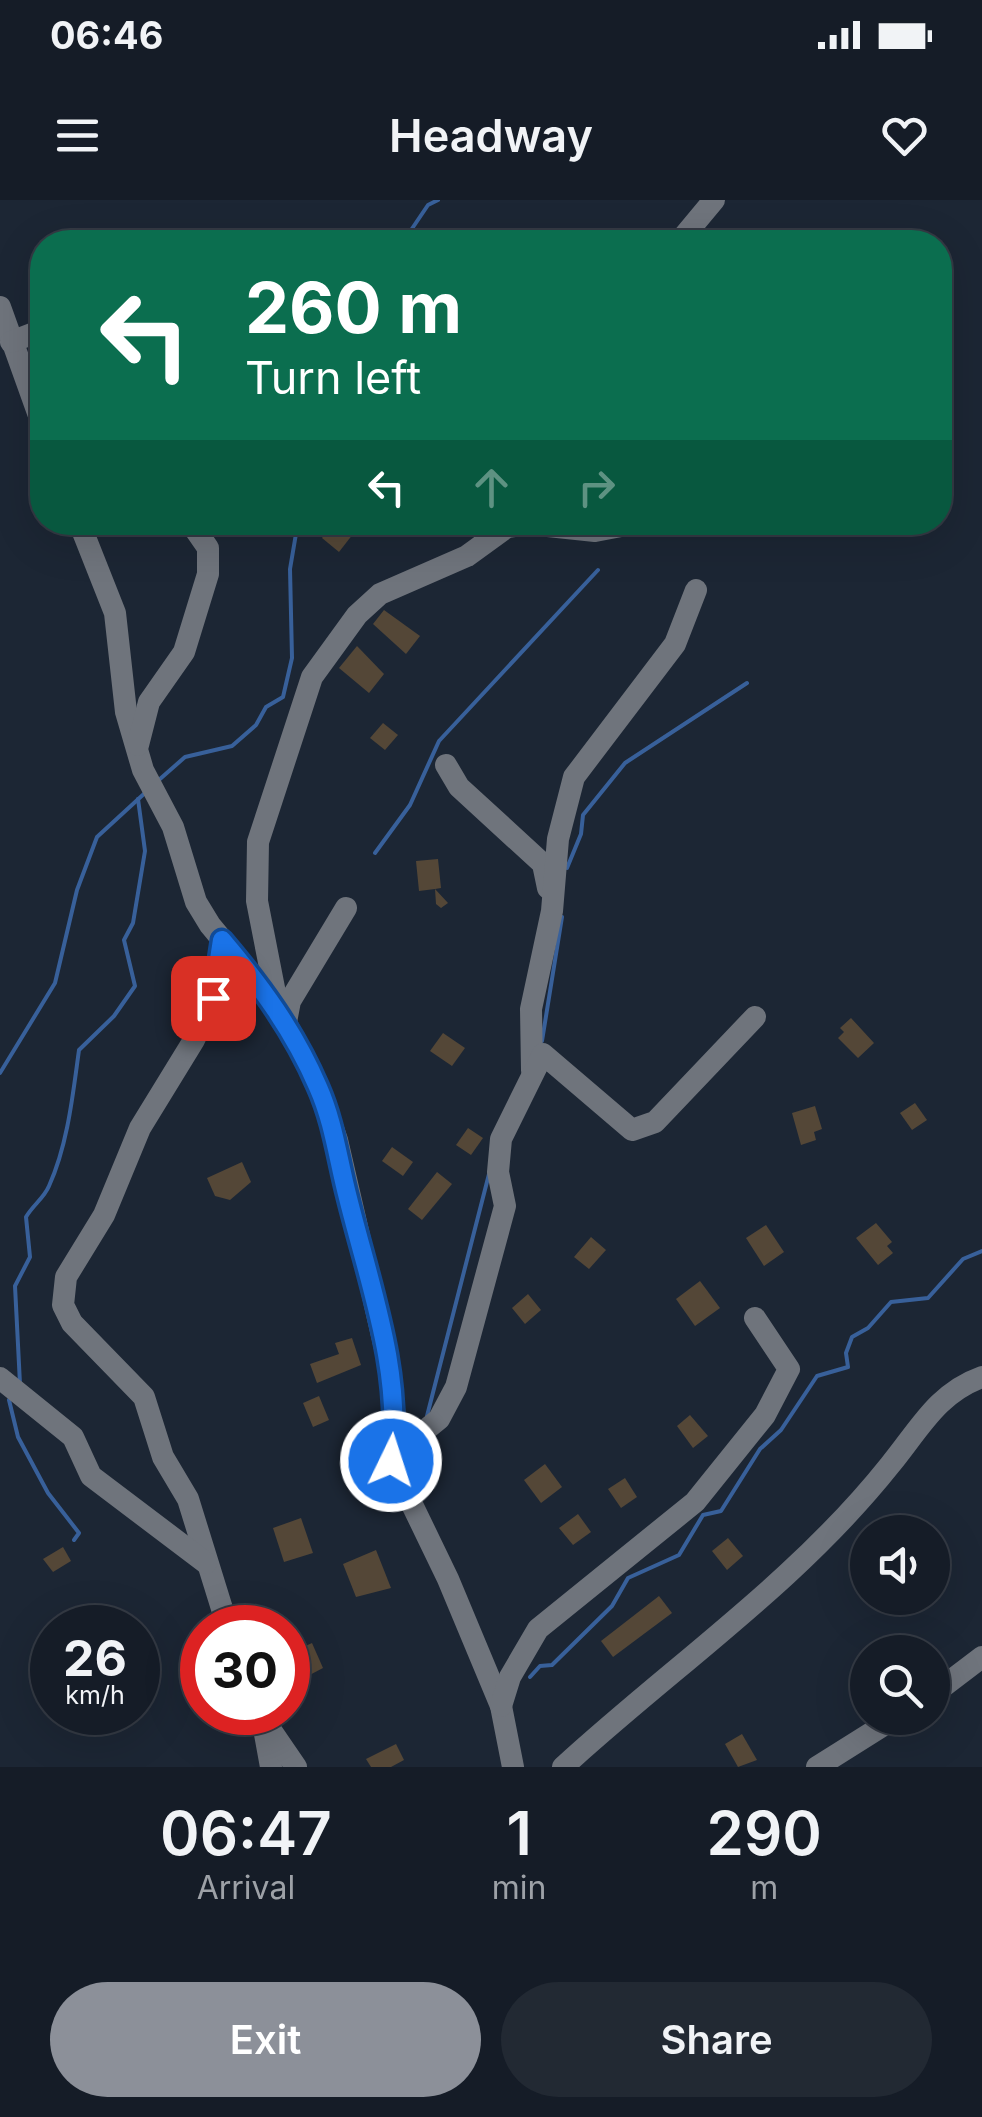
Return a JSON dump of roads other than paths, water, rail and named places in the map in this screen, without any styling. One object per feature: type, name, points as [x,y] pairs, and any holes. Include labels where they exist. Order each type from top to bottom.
[{"type":"street","points":[[689,230],[714,200]]},
{"type":"street","points":[[0,307],[30,392]]},
{"type":"street","points":[[11,342],[30,335]]},
{"type":"street","points":[[85,535],[115,612],[126,712],[143,770],[173,827],[196,902],[282,1015]]},
{"type":"street","points":[[137,748],[149,702],[184,652],[208,574],[208,548],[199,535]]},
{"type":"street","points":[[489,535],[439,570],[380,594],[356,615],[312,677],[274,786],[255,865],[264,952],[282,1015],[319,1088],[337,1140],[390,1370],[396,1427],[391,1458],[501,1706],[513,1767]]},
{"type":"street","points":[[532,1070],[531,1009],[552,911],[558,839],[574,777],[675,644],[696,590]]},
{"type":"street","points":[[446,765],[459,788],[543,864],[552,911]]},
{"type":"street","points":[[282,1015],[346,908]]},
{"type":"street","points":[[222,940],[213,998],[140,1128],[104,1215],[66,1277],[63,1305],[72,1323],[144,1397],[163,1457],[188,1499],[222,1605]]},
{"type":"street","points":[[391,1458],[439,1419],[456,1387],[505,1206],[498,1172],[502,1139],[532,1070],[544,1054],[632,1130],[655,1122],[755,1017]]},
{"type":"street","points":[[501,1706],[510,1678],[538,1630],[695,1502],[765,1415],[789,1368],[755,1318]]},
{"type":"street","points":[[563,1767],[785,1580],[889,1466],[947,1393],[982,1376]]},
{"type":"street","points":[[0,1378],[73,1437],[91,1476],[211,1567]]},
{"type":"street","points":[[950,1682],[982,1658]]},
{"type":"street","points":[[266,1735],[271,1767]]},
{"type":"street","points":[[275,1735],[296,1767]]},
{"type":"street","points":[[816,1767],[868,1735]]},
{"type":"waterway","points":[[411,230],[428,205],[438,200]]},
{"type":"waterway","points":[[160,779],[185,757],[232,746],[256,725],[266,707],[283,697],[292,658],[290,569],[296,535]]},
{"type":"waterway","points":[[375,853],[410,805],[439,741],[598,570]]},
{"type":"waterway","points":[[567,868],[581,834],[583,815],[625,763],[747,683]]},
{"type":"waterway","points":[[0,1073],[55,983],[77,890],[97,837],[146,792]]},
{"type":"waterway","points":[[20,1384],[15,1286],[30,1257],[26,1217],[47,1190],[61,1153],[79,1050],[114,1016],[135,986],[124,940],[133,923],[145,851],[138,799]]},
{"type":"waterway","points":[[542,1041],[562,917]]},
{"type":"waterway","points":[[427,1416],[489,1174]]},
{"type":"waterway","points":[[530,1677],[540,1666],[552,1665],[612,1606],[628,1578],[679,1555],[703,1515],[721,1511],[760,1449],[781,1430],[817,1376],[848,1367],[846,1353],[852,1337],[868,1328],[891,1302],[928,1298],[963,1259],[982,1251]]},
{"type":"waterway","points":[[9,1400],[18,1437],[48,1493],[79,1533],[74,1540]]}]
